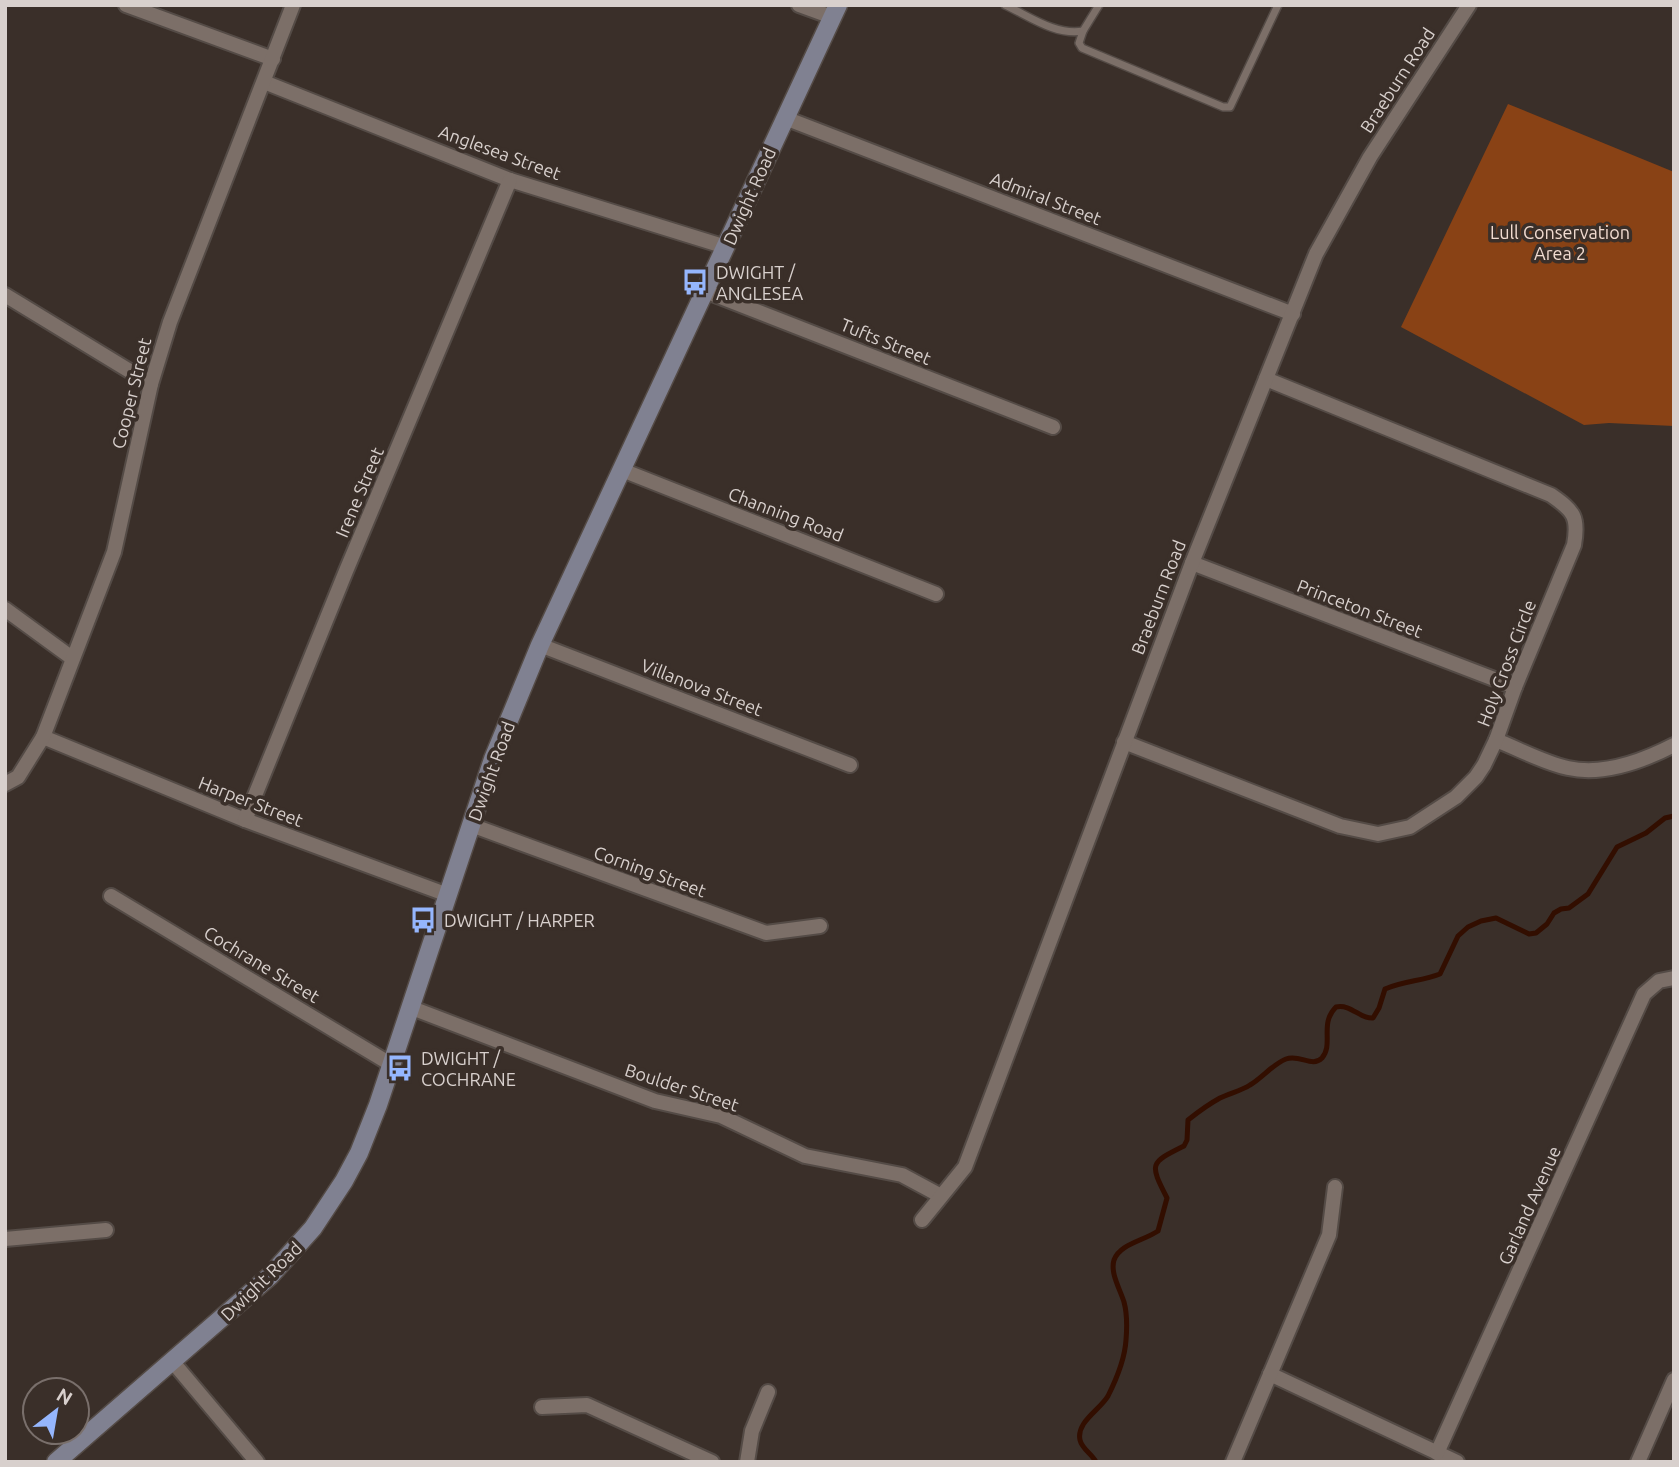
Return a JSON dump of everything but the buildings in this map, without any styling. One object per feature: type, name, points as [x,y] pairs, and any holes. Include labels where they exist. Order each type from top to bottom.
[{"type":"main road","name":"Dwight Road","points":[[56,1462],[254,1292],[281,1265],[313,1228],[359,1153],[412,1008],[493,759],[540,645],[835,11]]},
{"type":"street","points":[[125,5],[273,59]]},
{"type":"street","name":"Cooper Street","points":[[5,785],[18,776],[43,737],[114,552],[151,384],[170,322],[293,5]]},
{"type":"street","points":[[799,5],[835,11]]},
{"type":"street","name":"Braeburn Road","points":[[922,1220],[965,1167],[1192,563],[1316,254],[1340,206],[1370,157],[1469,5]]},
{"type":"street","name":"Anglesea Street","points":[[264,82],[510,180],[726,247]]},
{"type":"street","name":"Admiral Street","points":[[785,118],[1293,314]]},
{"type":"street","name":"Irene Street","points":[[245,820],[510,180]]},
{"type":"street","name":"Tufts Street","points":[[705,291],[1053,427]]},
{"type":"street","points":[[5,295],[151,384]]},
{"type":"street","name":"Holy Cross Circle","points":[[1124,742],[1340,826],[1378,834],[1410,827],[1455,797],[1476,777],[1496,740],[1574,545],[1577,522],[1569,509],[1551,495],[1266,379]]},
{"type":"street","name":"Channing Road","points":[[622,470],[936,594]]},
{"type":"street","name":"Princeton Street","points":[[1192,563],[1515,687]]},
{"type":"street","points":[[5,609],[72,658]]},
{"type":"street","name":"Villanova Street","points":[[540,645],[850,765]]},
{"type":"street","name":"Harper Street","points":[[43,737],[245,820],[448,895]]},
{"type":"street","points":[[1496,740],[1569,768],[1595,769],[1619,767],[1674,745]]},
{"type":"street","name":"Corning Street","points":[[471,825],[766,933],[820,926]]},
{"type":"street","name":"Cochrane Street","points":[[111,896],[392,1065]]},
{"type":"street","name":"Garland Avenue","points":[[1437,1453],[1644,994],[1669,979]]},
{"type":"street","name":"Boulder Street","points":[[412,1008],[656,1101],[721,1116],[805,1156],[902,1175],[941,1196]]},
{"type":"street","points":[[1233,1462],[1329,1235],[1335,1187]]},
{"type":"street","points":[[5,1238],[106,1230]]},
{"type":"street","points":[[172,1361],[257,1462]]},
{"type":"street","points":[[1270,1374],[1457,1462]]},
{"type":"street","points":[[1637,1462],[1674,1380]]},
{"type":"street","points":[[747,1462],[752,1431],[768,1392]]},
{"type":"street","points":[[542,1407],[587,1405],[712,1462]]},
{"type":"lane","points":[[1005,5],[1060,31],[1083,31]]},
{"type":"lane","points":[[1098,5],[1083,31],[1079,43],[1082,48],[1213,103],[1230,107],[1278,5]]},
{"type":"green space","name":"Lull Conservation Area 2","points":[[1508,104],[1674,172],[1674,426],[1609,423],[1584,425],[1401,327]]},
{"type":"waterway","points":[[1096,1462],[1081,1443],[1080,1434],[1085,1422],[1108,1396],[1120,1368],[1126,1340],[1126,1311],[1114,1276],[1114,1260],[1127,1246],[1158,1231],[1167,1198],[1157,1178],[1156,1165],[1164,1156],[1184,1146],[1188,1120],[1220,1098],[1250,1085],[1286,1059],[1318,1061],[1327,1047],[1328,1020],[1336,1007],[1347,1008],[1373,1018],[1385,989],[1440,974],[1458,936],[1468,927],[1496,918],[1529,934],[1536,933],[1547,924],[1554,913],[1569,908],[1588,894],[1617,847],[1646,833],[1665,818],[1674,816]]},
{"type":"place","name":"DWIGHT / ANGLESEA","points":[[695,282]]},
{"type":"place","name":"DWIGHT / HARPER","points":[[423,920]]},
{"type":"place","name":"DWIGHT / COCHRANE","points":[[400,1068]]}]
